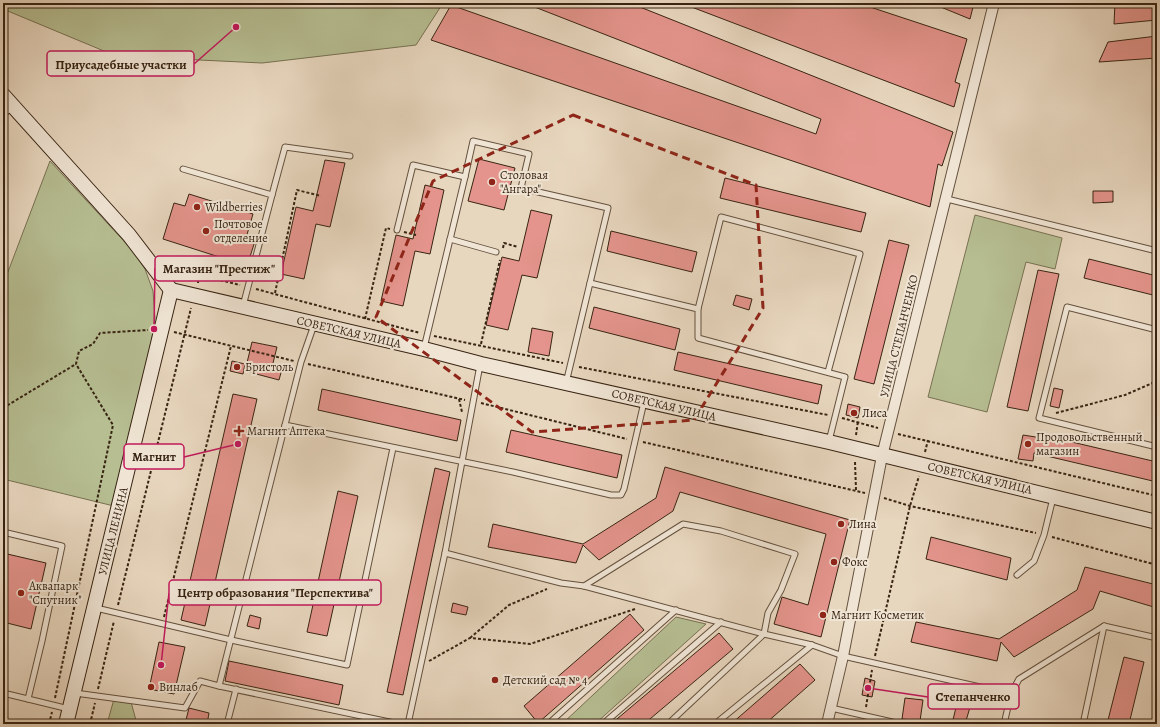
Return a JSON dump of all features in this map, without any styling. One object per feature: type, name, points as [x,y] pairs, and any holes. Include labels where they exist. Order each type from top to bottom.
[{"type":"street","name":"УЛИЦА СТЕПАНЧЕНКО","points":[[827,724],[843,656],[882,456],[947,199],[994,3]]},
{"type":"street","points":[[3,95],[8,111],[129,235],[171,290]]},
{"type":"street","name":"СОВЕТСКАЯ УЛИЦА","points":[[171,290],[194,297],[424,349],[566,384],[829,442],[882,456],[1054,495],[1157,522]]},
{"type":"street","name":"УЛИЦА ЛЕНИНА","points":[[66,724],[171,290]]},
{"type":"lane","points":[[424,349],[473,141],[529,154],[521,188],[608,208],[566,384]]},
{"type":"lane","points":[[243,307],[285,147],[350,156]]},
{"type":"lane","points":[[397,230],[413,165],[465,177]]},
{"type":"lane","points":[[183,169],[272,195]]},
{"type":"lane","points":[[947,199],[1157,251]]},
{"type":"lane","points":[[828,372],[860,254],[720,217],[698,309],[698,338],[845,377],[829,442]]},
{"type":"lane","points":[[450,239],[496,252]]},
{"type":"lane","points":[[590,283],[698,309]]},
{"type":"lane","points":[[1157,330],[1067,307],[1039,418],[1157,447]]},
{"type":"lane","points":[[219,686],[301,362],[314,324]]},
{"type":"lane","points":[[408,724],[444,553],[481,364]]},
{"type":"lane","points":[[285,426],[461,461],[612,495],[621,495],[624,489],[644,400]]},
{"type":"lane","points":[[95,607],[231,640],[347,665],[393,448]]},
{"type":"lane","points":[[1017,575],[1034,561],[1044,534],[1054,495]]},
{"type":"lane","points":[[584,586],[683,524],[721,531],[795,554],[781,590],[768,613],[764,634],[668,724]]},
{"type":"lane","points":[[3,532],[62,546],[28,699]]},
{"type":"lane","points":[[444,553],[561,583],[584,586],[764,634],[812,645],[843,656],[874,664],[1011,694]]},
{"type":"lane","points":[[548,724],[676,610]]},
{"type":"lane","points":[[603,724],[721,622]]},
{"type":"lane","points":[[1082,724],[1104,626]]},
{"type":"lane","points":[[1004,724],[1011,694],[1019,680],[1104,626],[1157,638]]},
{"type":"lane","points":[[715,724],[812,645]]},
{"type":"lane","points":[[74,692],[185,708],[200,681],[399,724]]},
{"type":"lane","points":[[227,724],[236,689]]},
{"type":"lane","points":[[3,694],[70,710]]},
{"type":"lane","points":[[830,708],[901,724]]},
{"type":"path","points":[[275,293],[297,190],[321,196]]},
{"type":"path","points":[[365,319],[386,228],[416,235]]},
{"type":"path","points":[[502,250],[504,243],[518,247]]},
{"type":"path","points":[[481,344],[500,257]]},
{"type":"path","points":[[90,724],[200,275],[275,293],[365,319],[427,334],[481,344],[571,365],[858,421],[888,432],[1157,496]]},
{"type":"path","points":[[162,624],[230,346]]},
{"type":"path","points":[[3,408],[76,364]]},
{"type":"path","points":[[1039,418],[1125,395],[1157,381]]},
{"type":"path","points":[[864,715],[910,506]]},
{"type":"path","points":[[421,666],[470,638],[510,605],[561,583]]},
{"type":"path","points":[[470,638],[530,644],[650,604]]},
{"type":"highlighted area","points":[[573,115],[756,185],[763,308],[694,420],[532,432],[376,317],[433,181]]},
{"type":"green space","points":[[3,3],[443,3],[416,45],[262,63],[116,56],[3,9]]},
{"type":"green space","points":[[50,161],[133,251],[145,269],[153,291],[155,318],[145,384],[118,507],[3,479],[3,285]]},
{"type":"green space","points":[[975,215],[1062,238],[1055,269],[1026,262],[987,412],[928,397]]},
{"type":"green space","points":[[676,617],[706,624],[595,724],[562,724]]},
{"type":"green space","points":[[114,699],[131,702],[137,724],[107,724]]},
{"type":"building","points":[[630,3],[953,132],[942,166],[938,164],[930,207],[431,40],[451,5],[816,134],[821,119],[527,4]]},
{"type":"building","points":[[681,3],[858,3],[967,39],[955,82],[960,84],[954,107]]},
{"type":"building","points":[[931,3],[974,3],[970,19]]},
{"type":"building","points":[[1115,3],[1157,3],[1157,20],[1114,24]]},
{"type":"building","points":[[1157,36],[1157,58],[1099,62],[1108,42]]},
{"type":"building","points":[[479,159],[515,168],[504,210],[468,201]]},
{"type":"building","points":[[325,160],[345,163],[330,227],[316,224],[304,279],[281,274],[296,207],[313,211]]},
{"type":"building","points":[[725,178],[866,213],[861,232],[720,198]]},
{"type":"building","points":[[425,185],[444,190],[430,254],[415,251],[403,306],[381,301],[396,235],[413,239]]},
{"type":"building","points":[[1093,191],[1113,191],[1113,202],[1093,203]]},
{"type":"building","points":[[189,194],[253,214],[246,238],[255,241],[248,263],[238,263],[163,239],[174,203],[185,206]]},
{"type":"building","points":[[531,210],[552,215],[537,278],[522,275],[508,330],[486,325],[502,257],[519,261]]},
{"type":"building","points":[[611,231],[697,252],[692,272],[607,251]]},
{"type":"building","points":[[889,240],[909,245],[874,384],[854,379]]},
{"type":"building","points":[[1089,259],[1157,276],[1157,296],[1084,278]]},
{"type":"building","points":[[1038,270],[1059,274],[1028,411],[1007,407]]},
{"type":"building","points":[[736,295],[752,299],[749,310],[733,305]]},
{"type":"building","points":[[594,307],[680,329],[675,350],[589,328]]},
{"type":"building","points":[[532,328],[553,332],[549,356],[528,352]]},
{"type":"building","points":[[252,342],[277,347],[272,367],[282,369],[279,380],[245,371]]},
{"type":"building","points":[[678,352],[822,385],[818,404],[674,370]]},
{"type":"building","name":"Бристоль","points":[[232,361],[245,364],[243,374],[230,371]]},
{"type":"building","points":[[1054,388],[1063,390],[1059,408],[1050,406]]},
{"type":"building","points":[[322,389],[461,420],[457,441],[318,410]]},
{"type":"building","points":[[233,394],[257,399],[205,626],[181,620]]},
{"type":"building","points":[[848,404],[860,407],[858,418],[846,415]]},
{"type":"building","points":[[511,430],[622,455],[617,478],[506,452]]},
{"type":"building","points":[[1023,435],[1042,438],[1042,435],[1157,462],[1157,482],[1034,453],[1033,461],[1018,459]]},
{"type":"building","points":[[665,467],[850,520],[821,637],[774,624],[782,597],[808,605],[826,534],[680,492],[673,511],[599,560],[583,545],[576,563],[488,547],[493,524],[583,544],[656,498]]},
{"type":"building","points":[[435,468],[450,472],[403,695],[387,692]]},
{"type":"building","points":[[338,491],[358,496],[327,636],[307,632]]},
{"type":"building","points":[[931,537],[1011,558],[1007,580],[926,559]]},
{"type":"building","name":"Аквапарк \"Спутник\"","points":[[3,553],[46,563],[31,629],[3,622]]},
{"type":"building","points":[[1085,567],[1157,585],[1157,608],[1100,591],[1093,609],[1014,657],[1001,642],[997,661],[911,642],[916,622],[999,639],[1077,590]]},
{"type":"building","points":[[453,603],[468,607],[466,615],[451,612]]},
{"type":"building","points":[[630,614],[644,630],[538,723],[524,706]]},
{"type":"building","points":[[250,615],[261,618],[259,629],[247,626]]},
{"type":"building","points":[[719,633],[733,649],[644,724],[611,724]]},
{"type":"building","points":[[159,642],[185,647],[174,694],[149,689]]},
{"type":"building","points":[[1124,657],[1144,662],[1129,724],[1107,724]]},
{"type":"building","points":[[229,661],[343,685],[339,705],[225,681]]},
{"type":"building","points":[[800,664],[815,680],[765,724],[731,724]]},
{"type":"building","points":[[865,678],[875,681],[872,697],[862,695]]},
{"type":"building","points":[[905,698],[923,700],[920,721],[902,719]]},
{"type":"building","points":[[958,699],[971,704],[965,724],[952,724]]},
{"type":"building","points":[[189,708],[209,713],[207,724],[185,724]]},
{"type":"place","name":"Приусадебные участки","points":[[236,27]]},
{"type":"place","name":"Столовая \"Ангара\"","points":[[492,182]]},
{"type":"place","name":"Wildberries","points":[[197,207]]},
{"type":"place","name":"Почтовое отделение","points":[[206,231]]},
{"type":"place","name":"Магазин \"Престиж\"","points":[[154,329]]},
{"type":"place","name":"Бристоль","points":[[237,367]]},
{"type":"place","name":"Лиса","points":[[854,413]]},
{"type":"place","name":"Магнит Аптека","points":[[239,431]]},
{"type":"place","name":"Магнит","points":[[238,444]]},
{"type":"place","name":"Продовольственный магазин","points":[[1028,444]]},
{"type":"place","name":"Лина","points":[[841,524]]},
{"type":"place","name":"Фокс","points":[[834,562]]},
{"type":"place","name":"Аквапарк \"Спутник\"","points":[[21,593]]},
{"type":"place","name":"Магнит Косметик","points":[[823,615]]},
{"type":"place","name":"Центр образования \"Перспектива\"","points":[[161,665]]},
{"type":"place","name":"Детский сад № 4","points":[[495,680]]},
{"type":"place","name":"Винлаб","points":[[151,687]]},
{"type":"place","name":"Степанченко","points":[[868,688]]}]
